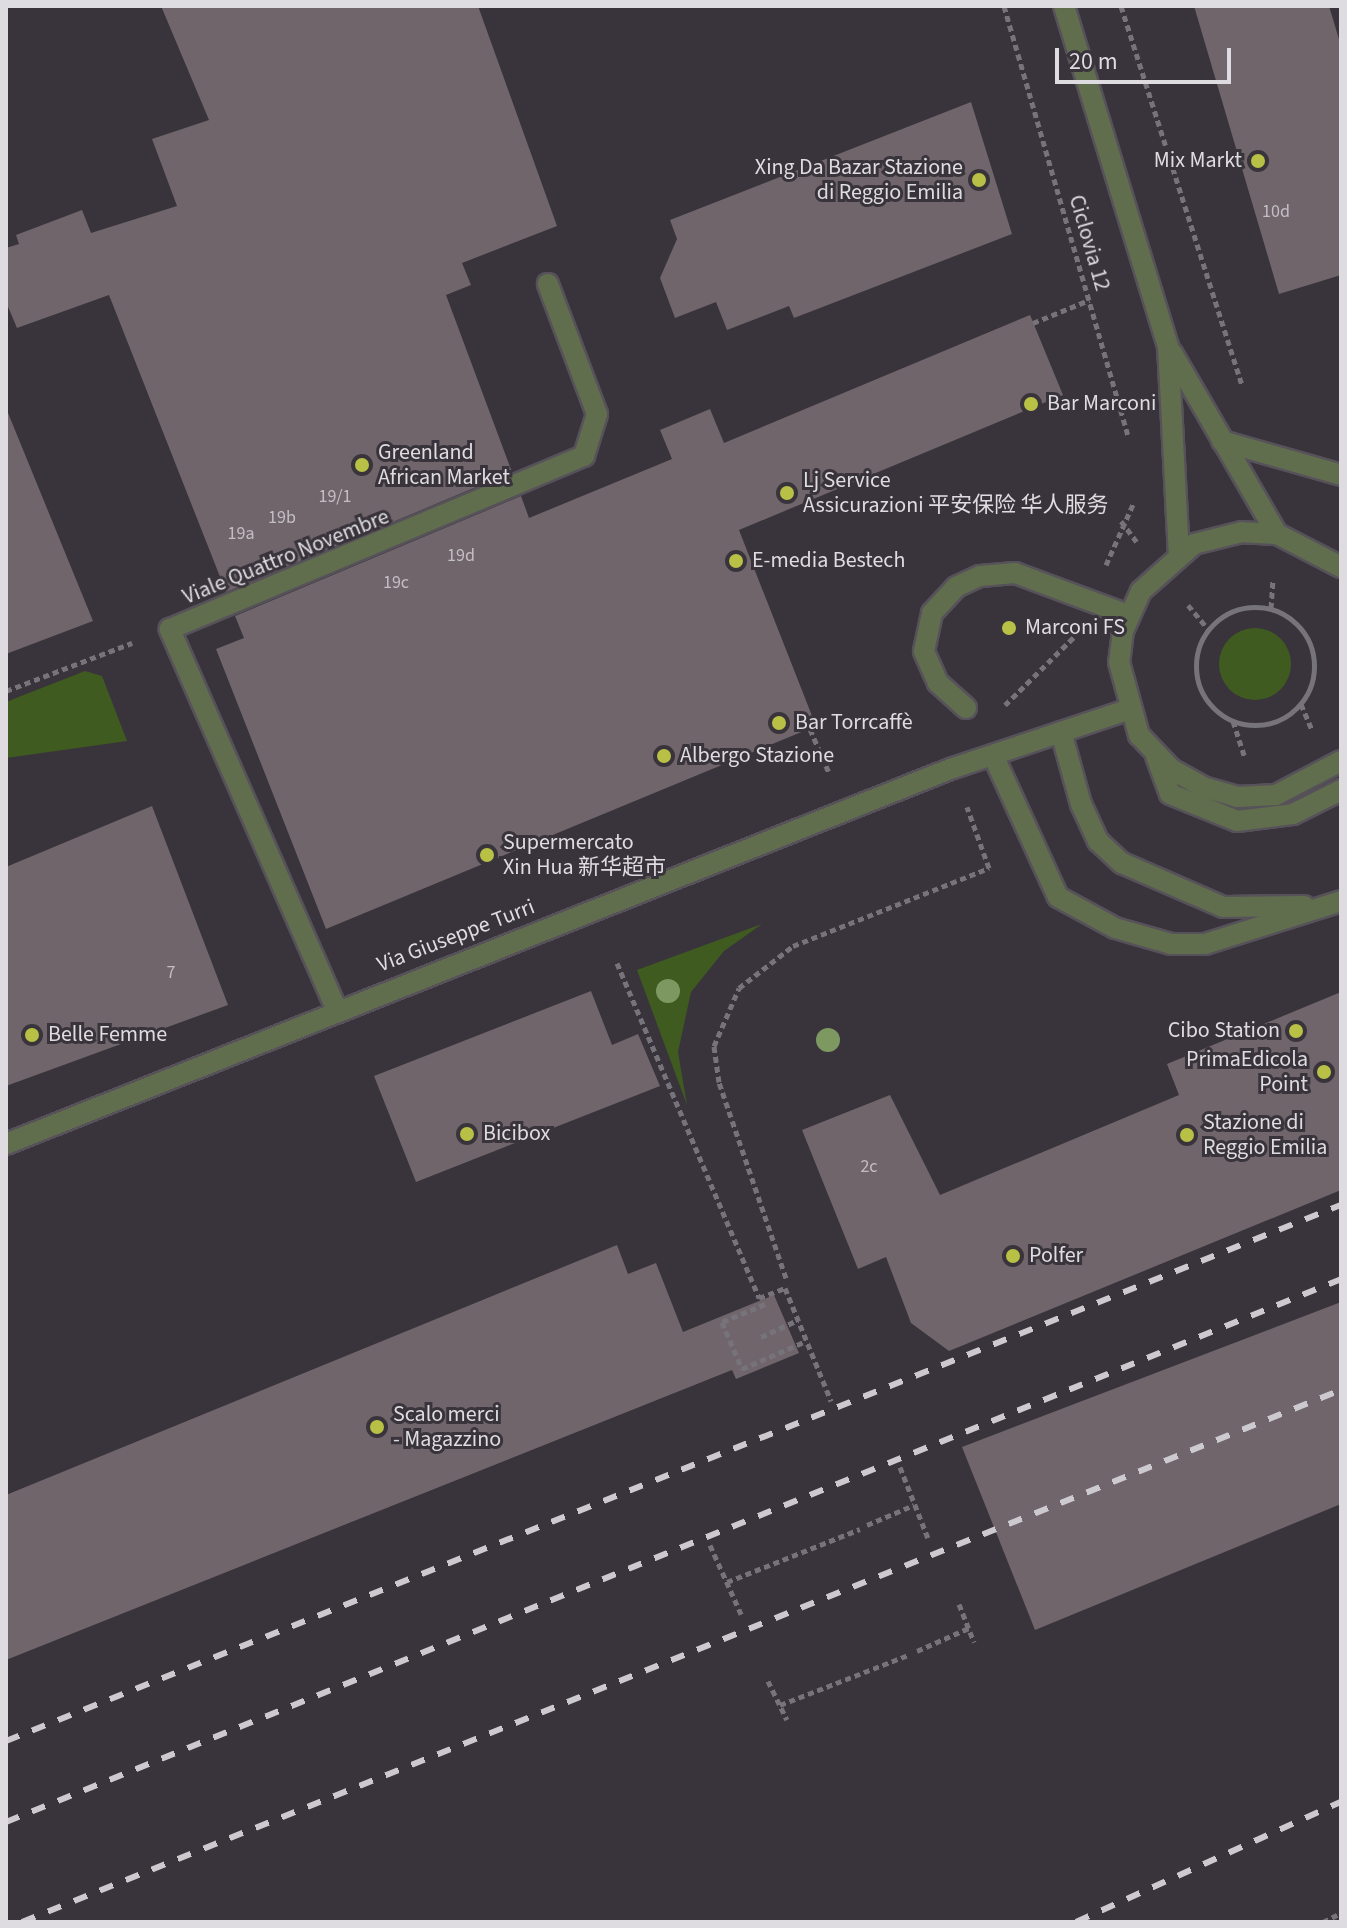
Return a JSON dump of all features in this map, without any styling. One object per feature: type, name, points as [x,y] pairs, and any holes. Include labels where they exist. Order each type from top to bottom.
[{"type":"street","points":[[1064,6],[1168,346],[1277,534]]},
{"type":"street","name":"Viale Quattro Novembre","points":[[336,1008],[170,629],[584,456],[597,414],[548,284]]},
{"type":"street","points":[[1168,346],[1179,554]]},
{"type":"street","points":[[1222,441],[1341,475]]},
{"type":"street","points":[[1340,564],[1277,534],[1225,534],[1179,554],[1128,615],[1119,662],[1127,710],[1156,756],[1170,794],[1237,821],[1293,814],[1341,790]]},
{"type":"street","points":[[966,708],[931,674],[923,642],[937,603],[956,587],[980,576],[1015,573],[1128,615]]},
{"type":"street","name":"Via Giuseppe Turri","points":[[6,1144],[336,1008],[953,768],[1127,710]]},
{"type":"street","points":[[1061,732],[1090,824],[1122,863],[1223,907],[1341,901]]},
{"type":"street","points":[[993,755],[1058,897],[1115,928],[1171,944],[1205,944],[1341,901]]},
{"type":"street","points":[[1156,756],[1185,779],[1237,797],[1295,789],[1341,761]]},
{"type":"path","name":"Ciclovia 12","points":[[1004,6],[1131,445]]},
{"type":"path","points":[[1121,6],[1248,404]]},
{"type":"path","points":[[1033,323],[1089,300]]},
{"type":"path","points":[[1236,609],[1289,616],[1312,648],[1315,667],[1306,695],[1269,724],[1233,721],[1205,698],[1198,681],[1208,629],[1236,609]]},
{"type":"path","points":[[6,691],[170,629]]},
{"type":"path","points":[[810,729],[831,776]]},
{"type":"path","points":[[786,1278],[719,1082],[714,1046],[739,988],[793,946],[989,868],[953,768]]},
{"type":"path","points":[[617,963],[759,1298],[785,1288],[831,1401]]},
{"type":"path","points":[[765,1304],[722,1322],[742,1369],[806,1341]]},
{"type":"path","points":[[761,1337],[798,1320]]},
{"type":"path","points":[[900,1467],[928,1538]]},
{"type":"path","points":[[867,1525],[914,1505]]},
{"type":"path","points":[[727,1582],[860,1529]]},
{"type":"path","points":[[710,1545],[741,1614]]},
{"type":"path","points":[[959,1604],[974,1642]]},
{"type":"path","points":[[917,1651],[969,1628]]},
{"type":"path","points":[[780,1705],[908,1655]]},
{"type":"path","points":[[768,1681],[787,1720]]},
{"type":"path","points":[[1323,1922],[1341,1913]]},
{"type":"green space","points":[[1255,628],[1275,634],[1285,644],[1291,664],[1285,684],[1275,694],[1255,700],[1235,694],[1225,684],[1219,664],[1225,644],[1235,634]]},
{"type":"green space","points":[[85,671],[102,676],[127,741],[6,758],[6,702]]},
{"type":"green space","points":[[762,924],[724,951],[691,992],[678,1052],[687,1105],[637,970]]},
{"type":"building","points":[[161,6],[478,6],[557,226],[462,263],[471,285],[446,295],[512,472],[226,592],[109,295],[17,328],[6,302],[6,248],[19,244],[16,235],[82,210],[91,233],[177,206],[152,139],[209,120]]},
{"type":"building","points":[[1194,6],[1329,6],[1341,46],[1341,275],[1279,294]]},
{"type":"building","points":[[971,102],[1012,234],[794,318],[789,306],[727,330],[716,302],[675,318],[660,278],[677,239],[670,220]]},
{"type":"building","points":[[1030,315],[1063,395],[739,530],[816,726],[326,929],[216,649],[244,638],[235,616],[521,496],[529,518],[672,459],[660,430],[710,409],[724,443]]},
{"type":"building","points":[[6,408],[93,621],[6,654]]},
{"type":"building","points":[[152,806],[228,1005],[6,1086],[6,867]]},
{"type":"building","name":"Bicibox","points":[[591,991],[612,1045],[638,1034],[660,1086],[416,1182],[374,1076]]},
{"type":"building","points":[[1341,992],[1341,1190],[949,1351],[911,1323],[886,1257],[858,1269],[802,1130],[890,1095],[940,1195],[1179,1095],[1167,1064]]},
{"type":"building","name":"Scalo merci - Magazzino","points":[[617,1245],[628,1274],[656,1263],[683,1332],[774,1295],[799,1353],[736,1379],[732,1370],[6,1660],[6,1495]]},
{"type":"building","points":[[1341,1302],[1341,1504],[1035,1630],[962,1447]]},
{"type":"railway","points":[[6,1741],[1341,1205]]},
{"type":"railway","points":[[6,1822],[1341,1279]]},
{"type":"railway","points":[[22,1922],[1341,1390]]},
{"type":"railway","points":[[1076,1922],[1341,1802]]},
{"type":"place","name":"Mix Markt","points":[[1258,161]]},
{"type":"place","name":"Xing Da Bazar Stazione di Reggio Emilia","points":[[979,180]]},
{"type":"place","name":"Bar Marconi","points":[[1031,404]]},
{"type":"place","name":"Greenland African Market","points":[[362,465]]},
{"type":"place","name":"Lj Service Assicurazioni 平安保险 华人服务","points":[[787,493]]},
{"type":"place","name":"E-media Bestech","points":[[736,561]]},
{"type":"place","name":"Marconi FS","points":[[1009,628]]},
{"type":"place","name":"Bar Torrcaffè","points":[[779,723]]},
{"type":"place","name":"Albergo Stazione","points":[[664,756]]},
{"type":"place","name":"Supermercato Xin Hua 新华超市","points":[[487,855]]},
{"type":"place","name":"Cibo Station","points":[[1296,1031]]},
{"type":"place","name":"Belle Femme","points":[[32,1035]]},
{"type":"place","name":"PrimaEdicola Point","points":[[1324,1072]]},
{"type":"place","name":"Bicibox","points":[[467,1134]]},
{"type":"place","name":"Stazione di Reggio Emilia","points":[[1187,1135]]},
{"type":"place","name":"Polfer","points":[[1013,1256]]},
{"type":"place","name":"Scalo merci - Magazzino","points":[[377,1427]]}]
